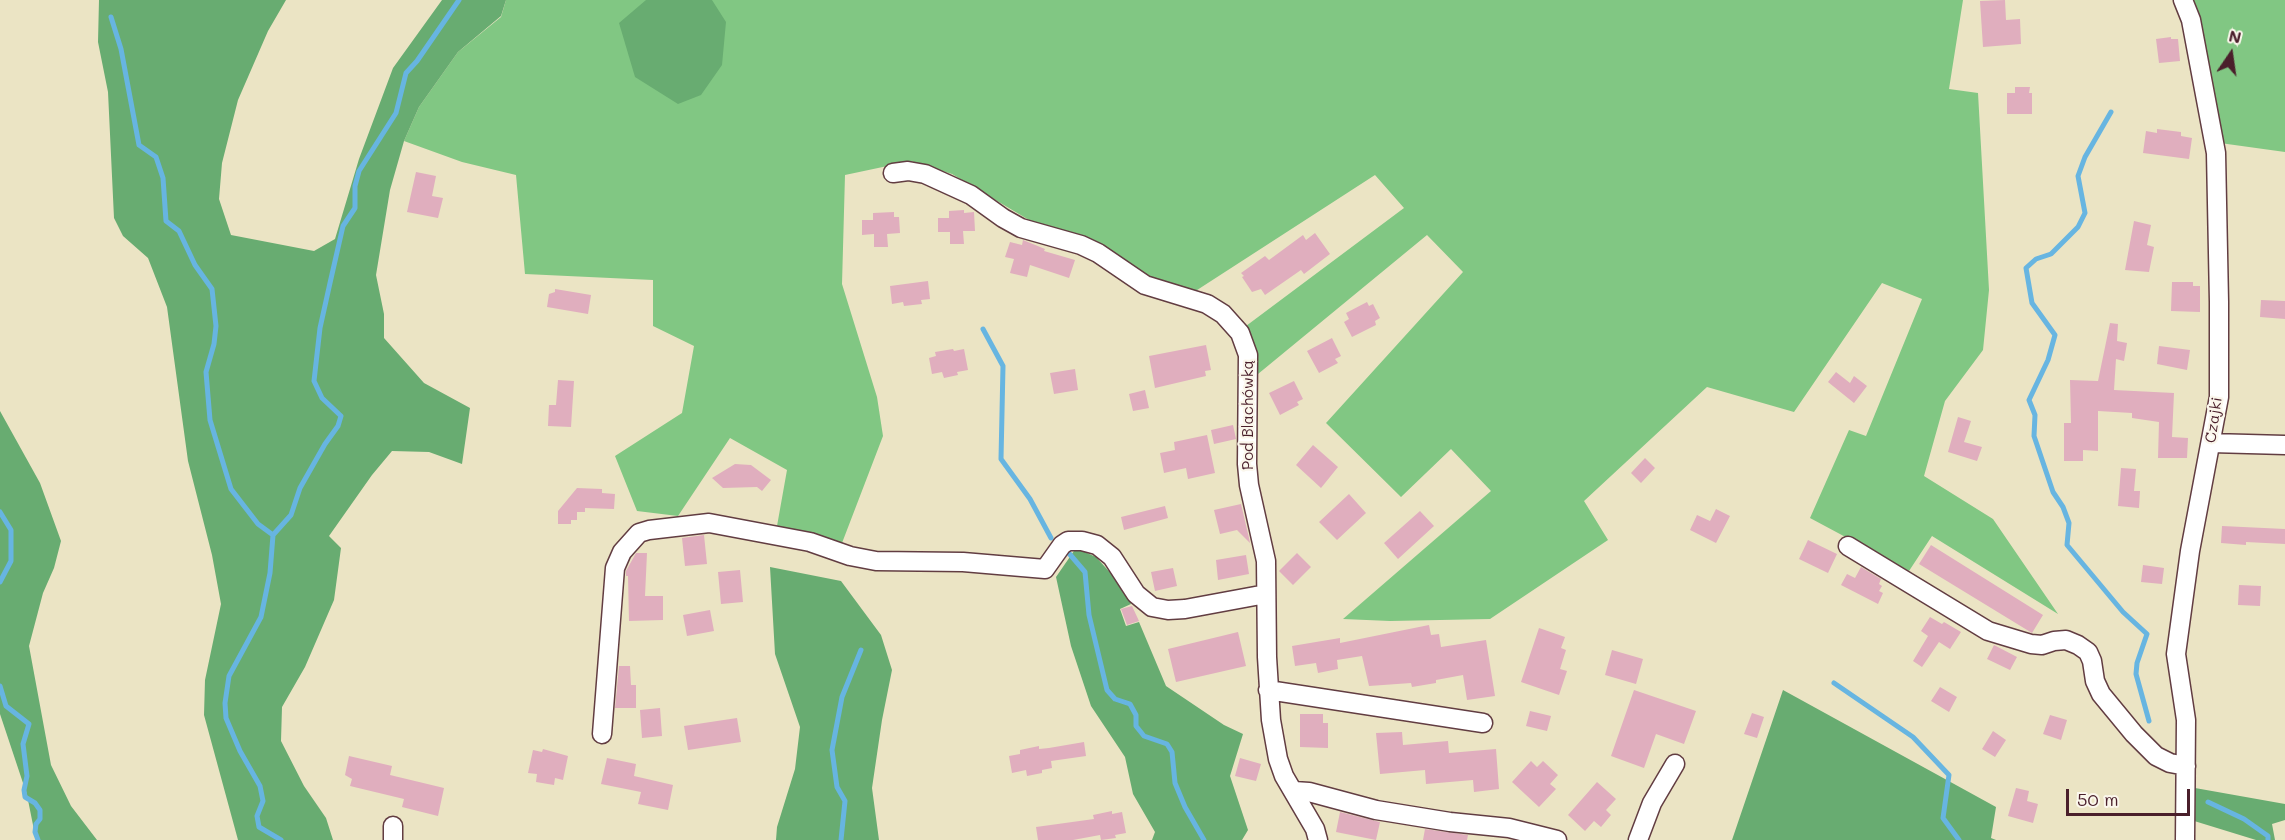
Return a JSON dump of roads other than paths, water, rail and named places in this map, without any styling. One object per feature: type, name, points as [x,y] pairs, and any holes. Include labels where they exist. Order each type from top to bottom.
[{"type":"street","name":"Czajki","points":[[2183,0],[2191,20],[2216,153],[2220,302],[2219,397],[2190,551],[2176,654],[2186,720],[2185,840]]},
{"type":"street","name":"Pod Blachówką","points":[[893,173],[908,171],[942,182],[971,195],[1021,228],[1081,245],[1098,253],[1146,285],[1207,304],[1223,314],[1234,325],[1245,343],[1248,355],[1247,464],[1249,485],[1266,561],[1268,690],[1278,759],[1284,776],[1315,829],[1318,840]]},
{"type":"street","points":[[2211,443],[2285,445]]},
{"type":"street","points":[[602,735],[615,568],[622,552],[639,532],[709,523],[810,542],[850,556],[876,561],[963,562],[1045,569],[1062,545],[1068,541],[1082,541],[1098,545],[1112,557],[1136,594],[1152,607],[1168,610],[1185,609],[1266,594]]},
{"type":"street","points":[[1848,546],[1988,631],[2031,644],[2043,645],[2066,640],[2078,645],[2088,652],[2095,681],[2101,694],[2134,734],[2156,756],[2170,764],[2186,766]]},
{"type":"street","points":[[1268,690],[1483,723]]},
{"type":"street","points":[[1638,840],[1652,803],[1675,764]]},
{"type":"street","points":[[1294,791],[1309,792],[1376,810],[1450,822],[1509,828],[1557,840]]},
{"type":"waterway","points":[[281,840],[259,827],[257,816],[263,801],[260,786],[240,751],[226,718],[225,703],[229,676],[261,617],[270,573],[273,535],[291,515],[300,488],[338,426],[341,416],[322,398],[314,381],[320,328],[343,226],[355,208],[355,186],[359,171],[396,113],[406,73],[417,61],[459,0]]},
{"type":"waterway","points":[[111,17],[121,49],[139,145],[156,157],[163,178],[166,221],[179,231],[195,265],[212,289],[216,326],[214,344],[206,372],[210,420],[231,489],[258,524],[273,535]]},
{"type":"waterway","points":[[2111,112],[2085,157],[2078,176],[2085,213],[2078,227],[2051,254],[2036,259],[2026,268],[2032,303],[2055,335],[2048,360],[2029,400],[2035,415],[2034,436],[2053,492],[2063,507],[2069,523],[2067,545],[2123,612],[2147,634],[2137,663],[2136,674],[2149,721]]},
{"type":"waterway","points":[[983,329],[1003,366],[1001,459],[1030,499],[1051,538]]},
{"type":"waterway","points":[[0,512],[11,530],[11,561],[0,582]]},
{"type":"waterway","points":[[1067,551],[1085,572],[1089,615],[1107,690],[1115,699],[1130,704],[1136,715],[1136,726],[1144,736],[1167,744],[1172,752],[1175,783],[1185,807],[1204,840]]},
{"type":"waterway","points":[[841,840],[845,801],[837,787],[832,750],[842,697],[861,650]]},
{"type":"waterway","points":[[1834,683],[1913,737],[1949,775],[1943,818],[1959,840]]},
{"type":"waterway","points":[[0,686],[6,706],[29,724],[23,744],[27,776],[24,790],[25,797],[35,803],[40,810],[40,819],[36,824],[35,832],[38,840]]},
{"type":"waterway","points":[[2208,802],[2244,819],[2268,836],[2268,840]]}]
